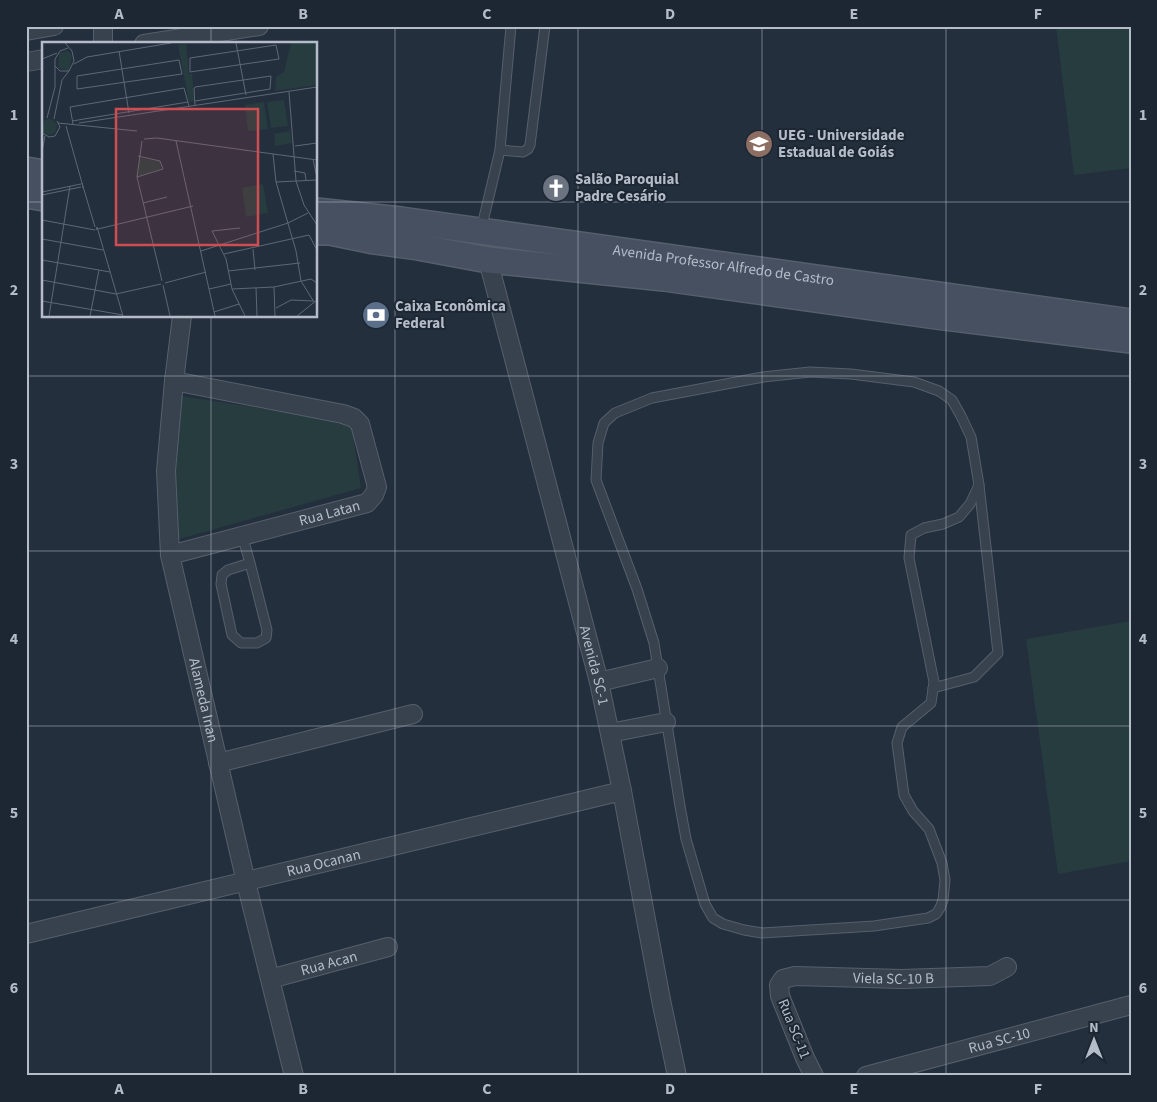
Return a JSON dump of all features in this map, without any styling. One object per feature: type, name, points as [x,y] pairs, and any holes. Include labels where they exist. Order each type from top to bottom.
[{"type":"main road","points":[[26,170],[42,173]]},
{"type":"main road","points":[[26,195],[42,198]]},
{"type":"main road","name":"Avenida Professor Alfredo de Castro","points":[[318,211],[401,220],[1131,322]]},
{"type":"main road","name":"Avenida Professor Alfredo de Castro","points":[[318,232],[330,232],[488,260],[664,278],[936,316],[1131,340]]},
{"type":"street","points":[[26,31],[54,26]]},
{"type":"street","points":[[103,26],[103,42]]},
{"type":"street","points":[[157,42],[259,26]]},
{"type":"street","points":[[26,62],[42,59]]},
{"type":"street","name":"Avenida SC-1","points":[[488,260],[600,682],[677,1076]]},
{"type":"street","name":"Alameda Inan","points":[[182,318],[166,471],[170,555],[246,882],[294,1076]]},
{"type":"street","name":"Rua Latan","points":[[170,555],[367,503],[377,488],[360,424],[354,418],[343,414],[174,381]]},
{"type":"street","points":[[600,682],[658,668]]},
{"type":"street","points":[[218,763],[413,714]]},
{"type":"street","points":[[610,732],[666,722]]},
{"type":"street","name":"Rua Ocanan","points":[[26,934],[622,791]]},
{"type":"street","name":"Rua Acan","points":[[270,979],[388,947]]},
{"type":"street","name":"Viela SC-10 B","points":[[780,981],[795,976],[902,979],[990,976],[1006,967]]},
{"type":"street","name":"Rua SC-11","points":[[780,981],[778,988],[780,996],[814,1076]]},
{"type":"street","name":"Rua SC-10","points":[[866,1076],[1131,1005]]},
{"type":"lane","points":[[481,232],[500,150],[511,26]]},
{"type":"lane","points":[[500,150],[523,152],[530,145],[545,26]]},
{"type":"lane","points":[[933,688],[974,677],[998,653],[978,485],[971,437],[952,400],[939,391],[914,382],[851,374],[810,372],[764,377],[652,398],[615,413],[604,424],[598,443],[596,480],[638,589],[654,643],[686,839],[705,904],[712,918],[723,924],[762,933],[874,926],[928,918],[936,914],[940,908],[943,900],[945,880],[942,863],[929,829],[913,811],[904,794],[897,744],[902,727],[930,702],[934,682],[909,558],[911,535],[924,528],[943,524],[959,516],[970,504],[978,485]]},
{"type":"lane","points":[[242,535],[250,563],[267,630],[266,638],[257,644],[242,642],[232,635],[221,584],[222,575],[228,570],[250,563]]},
{"type":"green space","points":[[1056,26],[1131,26],[1131,168],[1074,175]]},
{"type":"green space","points":[[181,396],[351,422],[361,488],[176,540],[176,447]]},
{"type":"green space","points":[[1131,621],[1131,861],[1058,874],[1026,639]]},
{"type":"place","name":"UEG - Universidade Estadual de Goiás","points":[[759,144]]},
{"type":"place","name":"Salão Paroquial Padre Cesário","points":[[556,188]]},
{"type":"place","name":"Caixa Econômica Federal","points":[[376,315]]}]
